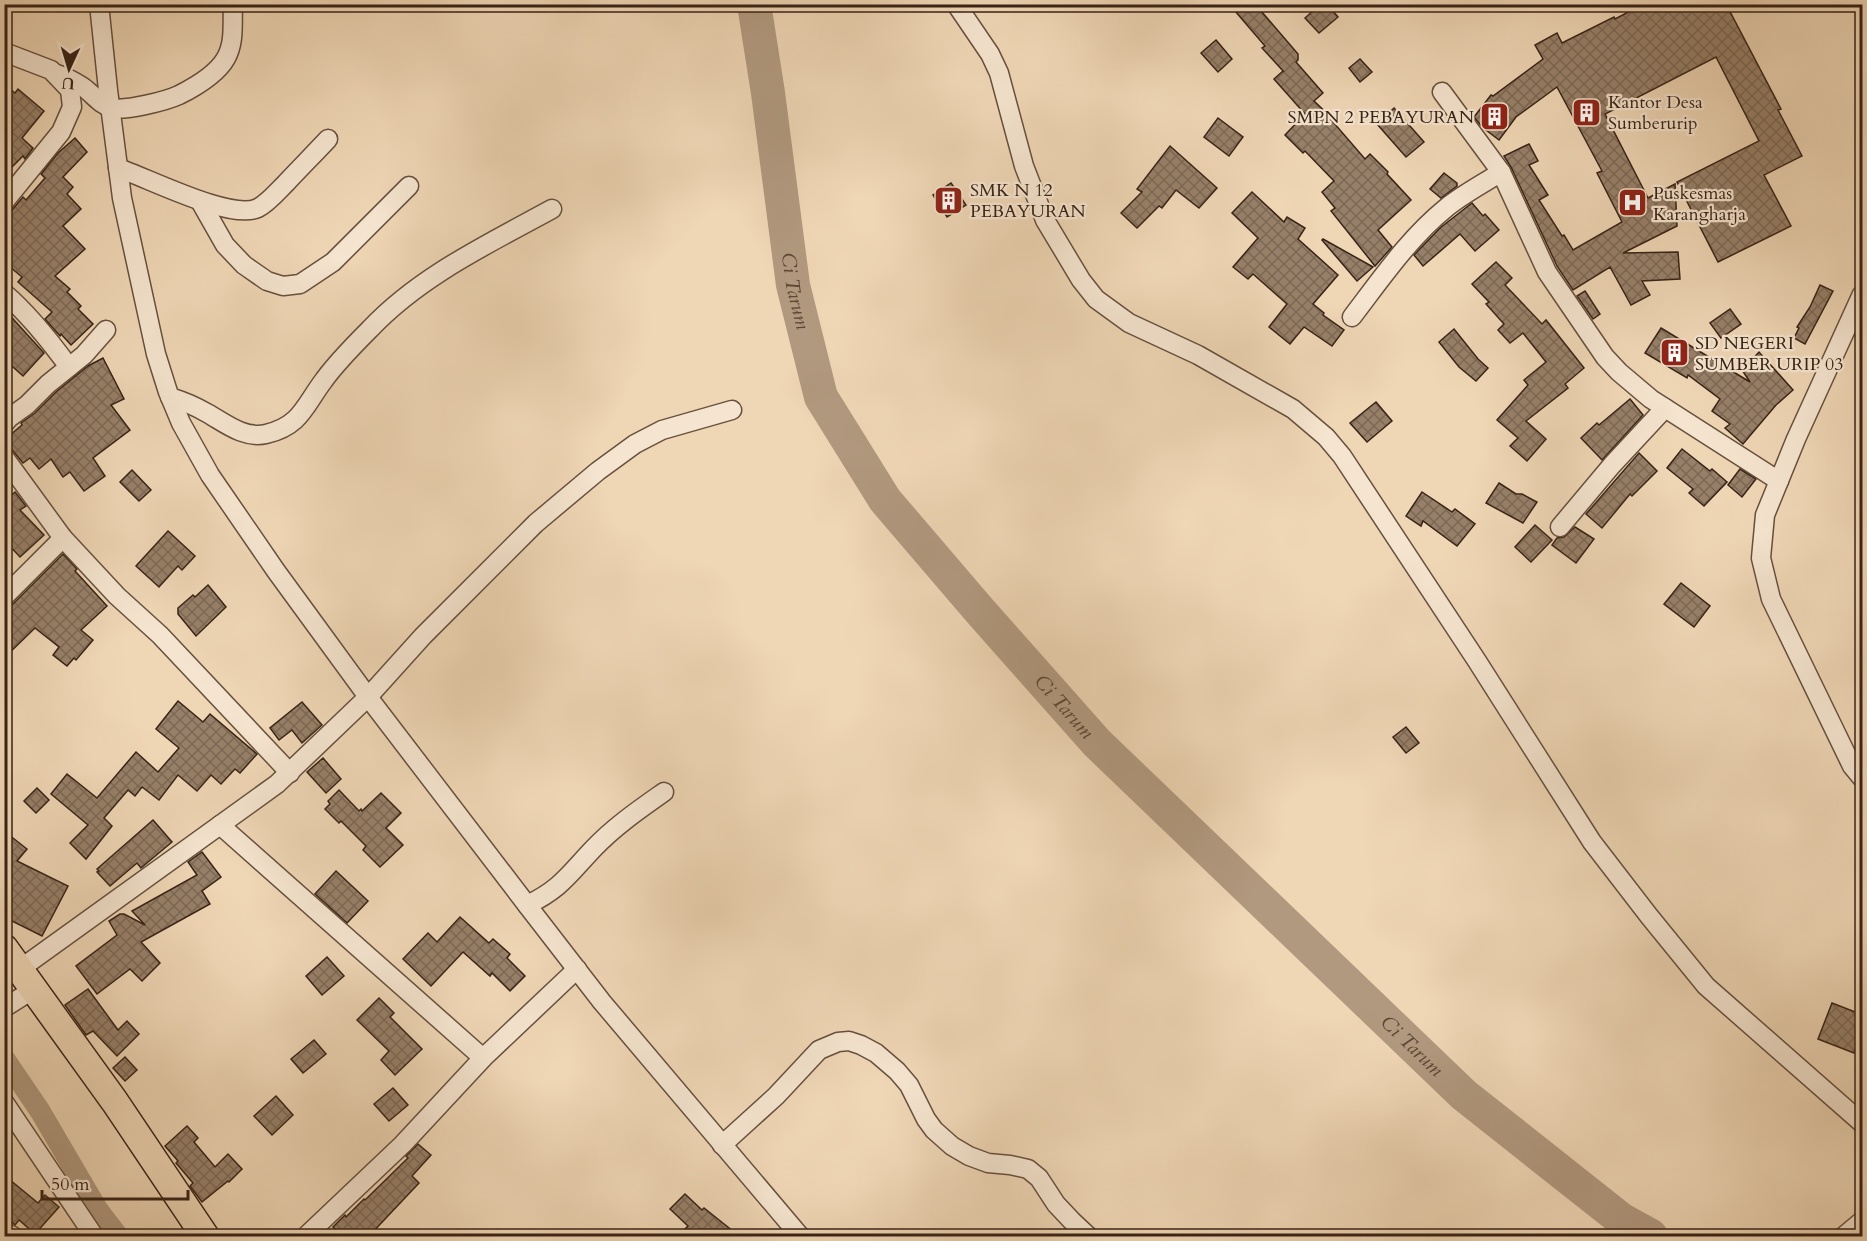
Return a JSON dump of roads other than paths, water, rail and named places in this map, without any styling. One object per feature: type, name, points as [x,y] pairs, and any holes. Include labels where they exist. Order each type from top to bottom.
[{"type":"main road","points":[[16,983],[115,1102],[206,1236]]},
{"type":"street","points":[[99,4],[122,198],[154,342],[180,423],[210,475],[276,571],[368,697],[602,1002],[800,1236]]},
{"type":"street","points":[[4,52],[37,63],[82,87],[110,107],[132,108],[179,95],[209,76],[225,60],[233,30],[233,4]]},
{"type":"street","points":[[956,4],[990,54],[999,73],[1024,166],[1045,220],[1081,280],[1096,299],[1129,323],[1198,355],[1293,409],[1326,437],[1342,456],[1477,661],[1592,842],[1642,907],[1706,986],[1863,1123]]},
{"type":"street","points":[[4,202],[61,132],[72,107],[70,90],[54,73]]},
{"type":"street","points":[[1442,92],[1501,172],[1547,272],[1605,357],[1651,399],[1779,480]]},
{"type":"street","points":[[118,168],[200,201],[225,209],[246,212],[259,207],[277,192],[328,139]]},
{"type":"street","points":[[1352,317],[1406,246],[1447,207],[1501,172]]},
{"type":"street","points":[[200,201],[225,245],[244,265],[267,281],[283,286],[300,284],[333,262],[409,186]]},
{"type":"street","points":[[170,397],[186,402],[238,430],[264,434],[280,429],[297,419],[323,380],[372,326],[411,291],[484,246],[552,209]]},
{"type":"street","points":[[4,293],[53,345],[69,367]]},
{"type":"street","points":[[1863,294],[1796,439],[1765,515],[1761,558],[1771,599],[1852,766],[1863,778]]},
{"type":"street","points":[[4,424],[84,355],[106,330]]},
{"type":"street","points":[[1560,527],[1612,465],[1665,408]]},
{"type":"street","points":[[16,983],[290,773],[368,697],[423,636],[536,523],[598,471],[635,444],[662,430],[732,410]]},
{"type":"street","points":[[4,457],[63,538],[117,596],[160,635],[290,773]]},
{"type":"street","points":[[4,597],[63,538]]},
{"type":"street","points":[[527,905],[552,892],[568,879],[595,847],[631,816],[664,792]]},
{"type":"street","points":[[220,825],[483,1058]]},
{"type":"street","points":[[306,1236],[403,1144],[483,1058],[577,969]]},
{"type":"street","points":[[722,1145],[776,1096],[819,1050],[838,1042],[849,1041],[876,1053],[897,1071],[909,1085],[934,1130],[952,1146],[988,1163],[1028,1169],[1039,1178],[1064,1212],[1088,1236]]},
{"type":"street","points":[[4,1102],[94,1236]]},
{"type":"street","points":[[1844,1236],[1863,1221]]},
{"type":"street","points":[[4,1232],[13,1236]]},
{"type":"waterway","name":"Ci Tarum","points":[[754,4],[793,285],[821,397],[885,500],[1097,743],[1464,1095],[1622,1220],[1651,1236]]},
{"type":"waterway","points":[[4,1058],[40,1111],[98,1210],[118,1236]]},
{"type":"place","name":"Kantor Desa Sumberurip","points":[[1587,112]]},
{"type":"place","name":"SMPN 2 PEBAYURAN","points":[[1495,117]]},
{"type":"place","name":"SMK N 12 PEBAYURAN","points":[[949,200]]},
{"type":"place","name":"Puskesmas Karangharja","points":[[1632,203]]},
{"type":"place","name":"SD NEGERI SUMBER URIP 03","points":[[1674,353]]}]
